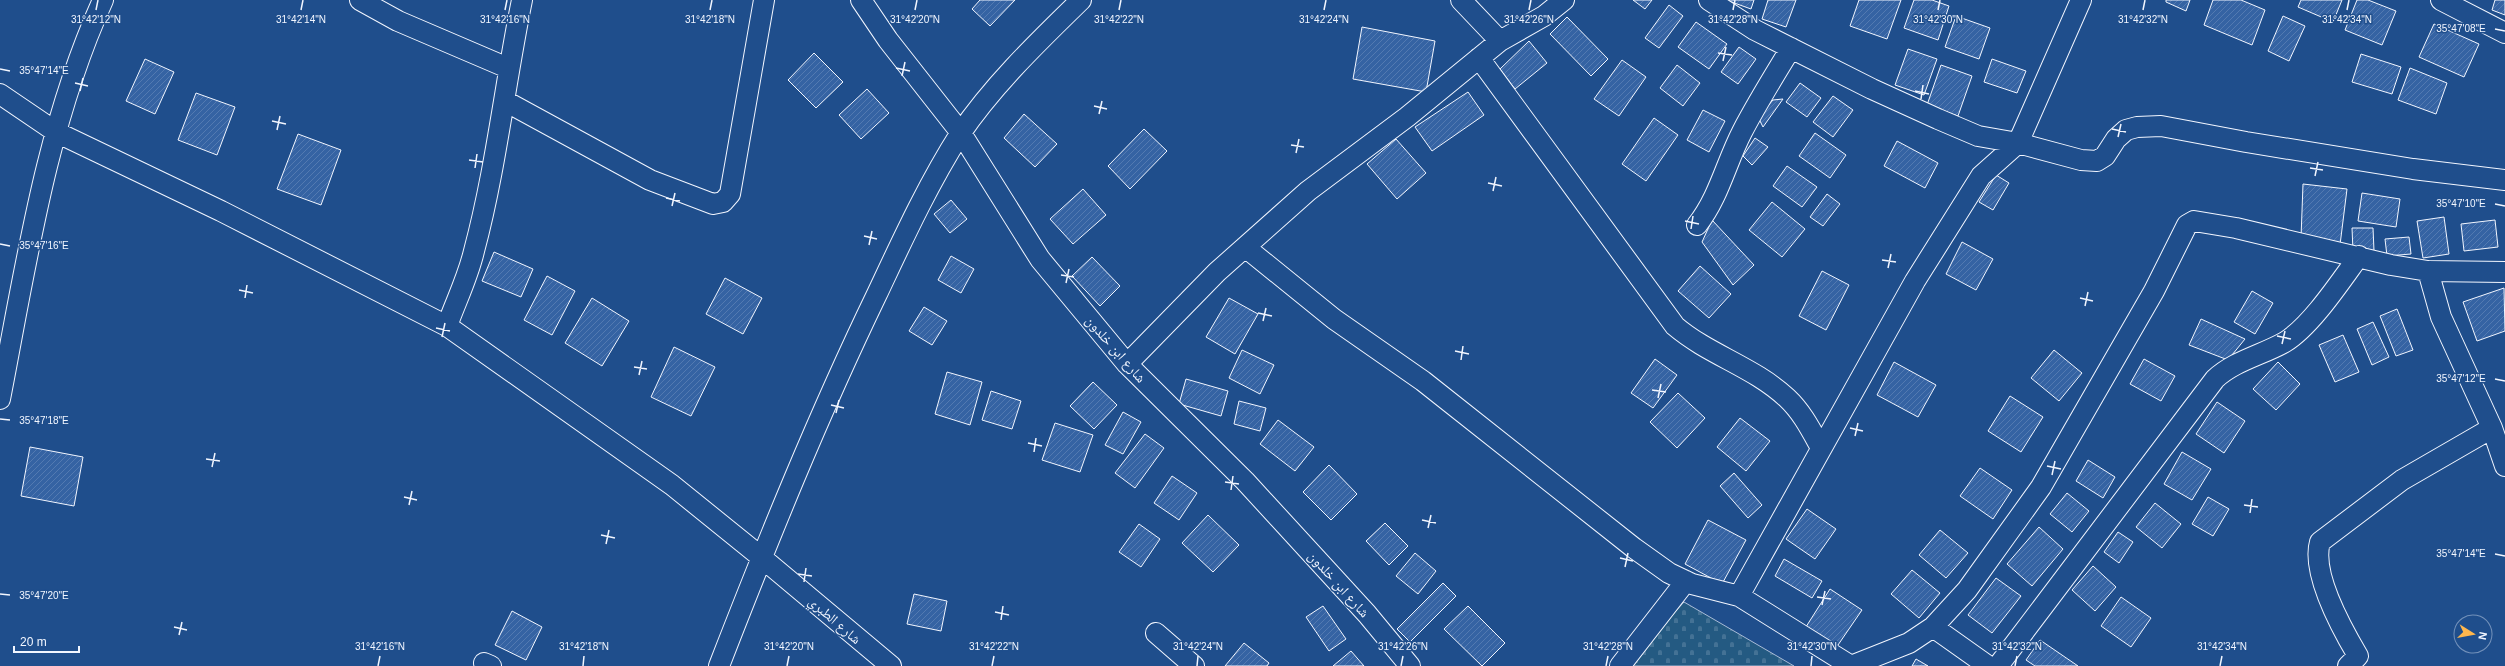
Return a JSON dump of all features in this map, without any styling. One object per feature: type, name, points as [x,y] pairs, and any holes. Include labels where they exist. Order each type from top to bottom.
[{"type":"street","points":[[0,399],[26,264],[56,132],[76,62],[103,0]]},
{"type":"street","points":[[360,0],[398,21],[508,68]]},
{"type":"street","points":[[448,326],[474,252],[505,101],[508,68],[522,0]]},
{"type":"street","points":[[505,101],[650,180],[713,204],[723,202],[730,194],[764,0]]},
{"type":"street","name":"شارع ابن خلدون","points":[[861,0],[888,40],[961,133],[1040,259],[1127,364],[1245,481],[1367,614],[1410,666]]},
{"type":"street","points":[[719,666],[761,557],[831,389],[892,262],[961,133],[1020,60],[1081,0]]},
{"type":"street","points":[[1461,0],[1500,41]]},
{"type":"street","points":[[1127,364],[1217,272],[1308,191],[1407,118],[1500,41],[1544,16],[1564,0]]},
{"type":"street","points":[[1709,0],[1755,30],[1938,119],[1978,136],[2018,143],[2081,160],[2097,161],[2105,156],[2116,139],[2126,130],[2137,127],[2162,126],[2246,142],[2413,168],[2505,180]]},
{"type":"street","points":[[1739,596],[1773,539],[1821,448],[1911,288],[1981,176],[2018,143],[2081,0]]},
{"type":"street","points":[[2441,0],[2505,33]]},
{"type":"street","points":[[1697,225],[1708,211],[1716,195],[1742,133],[1791,48]]},
{"type":"street","points":[[1479,58],[1674,326],[1693,342],[1746,368],[1771,384],[1788,399],[1804,417],[1821,448]]},
{"type":"street","name":"شارع الطبري","points":[[0,94],[56,132],[228,215],[448,326],[672,485],[761,557],[891,666]]},
{"type":"street","points":[[1245,247],[1334,319],[1423,380],[1634,548],[1669,573],[1686,581],[1739,596],[1852,666],[1909,643],[1933,627],[1967,590],[2041,487],[2154,291],[2188,225],[2194,221],[2236,228],[2392,265],[2428,271],[2505,272]]},
{"type":"street","points":[[1998,666],[2215,379],[2226,369],[2256,357],[2286,341],[2324,302],[2359,256]]},
{"type":"street","points":[[2428,271],[2441,318],[2492,428],[2505,466]]},
{"type":"street","points":[[2357,663],[2321,575],[2317,557],[2320,542],[2402,480],[2492,428]]},
{"type":"street","points":[[1620,666],[1686,581]]},
{"type":"street","points":[[1933,627],[1988,666]]},
{"type":"street","points":[[1156,633],[1194,666]]},
{"type":"green space","points":[[1684,602],[1794,666],[1625,666]]},
{"type":"building","points":[[980,0],[1015,0],[990,26],[972,9]]},
{"type":"building","points":[[1633,0],[1652,0],[1645,9]]},
{"type":"building","points":[[1726,0],[1754,0],[1751,9]]},
{"type":"building","points":[[1768,0],[1796,0],[1786,27],[1762,19]]},
{"type":"building","points":[[1859,0],[1901,0],[1887,39],[1850,26]]},
{"type":"building","points":[[1914,0],[1932,0],[1949,6],[1938,40],[1904,28]]},
{"type":"building","points":[[2166,0],[2190,0],[2186,11],[2166,2]]},
{"type":"building","points":[[2213,0],[2241,0],[2265,10],[2252,45],[2204,25]]},
{"type":"building","points":[[2301,0],[2342,0],[2333,22],[2298,7]]},
{"type":"building","points":[[2357,0],[2368,0],[2396,11],[2382,45],[2345,30]]},
{"type":"building","points":[[2495,0],[2505,0],[2505,15],[2492,10]]},
{"type":"building","points":[[1669,5],[1683,16],[1659,48],[1645,38]]},
{"type":"building","points":[[1956,16],[1990,28],[1979,59],[1945,47]]},
{"type":"building","points":[[2283,16],[2305,26],[2289,61],[2268,51]]},
{"type":"building","points":[[1567,17],[1608,59],[1591,76],[1550,34]]},
{"type":"building","points":[[1696,22],[1727,44],[1709,69],[1678,47]]},
{"type":"building","points":[[2434,24],[2479,44],[2464,77],[2419,57]]},
{"type":"building","points":[[1362,27],[1435,41],[1426,92],[1353,79]]},
{"type":"building","points":[[1529,41],[1547,63],[1515,89],[1500,69]]},
{"type":"building","points":[[1739,47],[1756,59],[1738,84],[1721,72]]},
{"type":"building","points":[[1908,49],[1937,59],[1924,95],[1895,85]]},
{"type":"building","points":[[814,53],[843,82],[816,108],[788,80]]},
{"type":"building","points":[[2361,54],[2401,67],[2392,94],[2352,82]]},
{"type":"building","points":[[145,59],[174,72],[155,114],[126,101]]},
{"type":"building","points":[[1992,59],[2026,71],[2017,93],[1984,82]]},
{"type":"building","points":[[1622,60],[1646,77],[1619,116],[1594,99]]},
{"type":"building","points":[[1677,65],[1700,83],[1683,106],[1660,88]]},
{"type":"building","points":[[1941,65],[1972,76],[1958,116],[1927,105]]},
{"type":"building","points":[[2410,68],[2447,83],[2436,114],[2398,100]]},
{"type":"building","points":[[1800,83],[1821,98],[1807,117],[1786,102]]},
{"type":"building","points":[[867,89],[889,113],[861,139],[839,115]]},
{"type":"building","points":[[1468,92],[1484,115],[1432,151],[1415,127]]},
{"type":"building","points":[[196,93],[235,107],[217,155],[178,140]]},
{"type":"building","points":[[1833,96],[1853,110],[1833,137],[1813,122]]},
{"type":"building","points":[[1783,99],[1763,127],[1758,117],[1773,100]]},
{"type":"building","points":[[1703,110],[1725,121],[1709,152],[1687,140]]},
{"type":"building","points":[[1024,114],[1057,144],[1035,167],[1004,138]]},
{"type":"building","points":[[1654,118],[1678,135],[1646,181],[1622,164]]},
{"type":"building","points":[[1144,129],[1167,151],[1130,189],[1108,166]]},
{"type":"building","points":[[1815,133],[1846,155],[1830,178],[1799,156]]},
{"type":"building","points":[[298,134],[341,150],[321,205],[277,189]]},
{"type":"building","points":[[1755,138],[1768,147],[1752,165],[1743,156]]},
{"type":"building","points":[[1396,139],[1426,173],[1397,199],[1367,164]]},
{"type":"building","points":[[1897,141],[1938,163],[1925,188],[1884,166]]},
{"type":"building","points":[[1787,166],[1817,187],[1802,207],[1773,186]]},
{"type":"building","points":[[1996,175],[2009,183],[1993,210],[1979,202]]},
{"type":"building","points":[[2303,184],[2347,189],[2340,245],[2301,238]]},
{"type":"building","points":[[1083,189],[1106,215],[1073,244],[1050,219]]},
{"type":"building","points":[[2362,193],[2400,199],[2396,227],[2358,221]]},
{"type":"building","points":[[1827,194],[1840,204],[1823,226],[1810,217]]},
{"type":"building","points":[[951,200],[967,219],[950,233],[934,214]]},
{"type":"building","points":[[1772,202],[1805,229],[1782,257],[1749,230]]},
{"type":"building","points":[[2444,217],[2449,254],[2423,258],[2417,221]]},
{"type":"building","points":[[1712,220],[1754,265],[1733,285],[1702,242]]},
{"type":"building","points":[[2495,220],[2498,247],[2464,251],[2461,224]]},
{"type":"building","points":[[2352,228],[2373,228],[2374,251],[2353,251]]},
{"type":"building","points":[[2409,237],[2411,254],[2387,256],[2385,239]]},
{"type":"building","points":[[1962,242],[1993,259],[1976,290],[1946,274]]},
{"type":"building","points":[[494,252],[533,269],[521,297],[482,281]]},
{"type":"building","points":[[951,256],[974,269],[961,293],[938,280]]},
{"type":"building","points":[[1092,257],[1120,286],[1100,306],[1072,276]]},
{"type":"building","points":[[1700,266],[1731,294],[1709,318],[1678,291]]},
{"type":"building","points":[[1822,271],[1849,285],[1826,330],[1799,316]]},
{"type":"building","points":[[547,276],[575,291],[552,335],[524,320]]},
{"type":"building","points":[[725,278],[762,298],[743,334],[706,314]]},
{"type":"building","points":[[2504,288],[2505,331],[2477,341],[2463,302]]},
{"type":"building","points":[[2252,291],[2273,303],[2255,334],[2234,322]]},
{"type":"building","points":[[592,298],[629,321],[602,366],[565,343]]},
{"type":"building","points":[[1229,298],[1258,314],[1235,354],[1206,337]]},
{"type":"building","points":[[924,307],[947,321],[932,345],[909,331]]},
{"type":"building","points":[[2397,309],[2413,350],[2396,356],[2380,316]]},
{"type":"building","points":[[2201,319],[2245,339],[2228,360],[2189,345]]},
{"type":"building","points":[[2373,322],[2389,357],[2372,365],[2357,329]]},
{"type":"building","points":[[2343,335],[2359,372],[2335,382],[2319,345]]},
{"type":"building","points":[[674,347],[715,367],[691,416],[651,397]]},
{"type":"building","points":[[1242,350],[1274,365],[1260,394],[1229,378]]},
{"type":"building","points":[[2054,350],[2082,373],[2059,401],[2031,378]]},
{"type":"building","points":[[1655,359],[1677,375],[1653,408],[1631,393]]},
{"type":"building","points":[[2144,359],[2175,376],[2161,401],[2130,384]]},
{"type":"building","points":[[1894,362],[1936,385],[1918,417],[1877,395]]},
{"type":"building","points":[[2278,362],[2300,384],[2276,410],[2253,389]]},
{"type":"building","points":[[947,372],[982,382],[970,425],[935,414]]},
{"type":"building","points":[[1186,379],[1228,391],[1221,416],[1179,404]]},
{"type":"building","points":[[1093,382],[1117,405],[1094,429],[1070,406]]},
{"type":"building","points":[[991,391],[1021,401],[1012,429],[982,420]]},
{"type":"building","points":[[1678,393],[1705,418],[1677,448],[1650,422]]},
{"type":"building","points":[[2010,396],[2043,417],[2021,452],[1988,431]]},
{"type":"building","points":[[1239,401],[1266,408],[1260,431],[1234,424]]},
{"type":"building","points":[[2217,402],[2245,421],[2224,453],[2196,434]]},
{"type":"building","points":[[1123,412],[1141,422],[1123,454],[1105,445]]},
{"type":"building","points":[[1740,418],[1770,441],[1746,471],[1717,447]]},
{"type":"building","points":[[1278,420],[1314,447],[1295,471],[1260,444]]},
{"type":"building","points":[[1055,423],[1093,435],[1080,472],[1042,460]]},
{"type":"building","points":[[1145,434],[1164,448],[1135,488],[1115,473]]},
{"type":"building","points":[[30,447],[83,457],[74,506],[21,496]]},
{"type":"building","points":[[2182,452],[2211,469],[2192,500],[2164,484]]},
{"type":"building","points":[[2088,460],[2115,477],[2103,498],[2076,481]]},
{"type":"building","points":[[1329,465],[1357,494],[1331,520],[1303,492]]},
{"type":"building","points":[[1980,468],[2012,490],[1993,519],[1960,496]]},
{"type":"building","points":[[1734,473],[1762,505],[1748,518],[1720,486]]},
{"type":"building","points":[[1172,476],[1197,493],[1179,520],[1154,503]]},
{"type":"building","points":[[2067,493],[2089,511],[2072,532],[2050,514]]},
{"type":"building","points":[[2208,497],[2229,509],[2213,536],[2192,524]]},
{"type":"building","points":[[2155,503],[2181,524],[2162,548],[2136,527]]},
{"type":"building","points":[[1807,509],[1836,529],[1815,559],[1786,539]]},
{"type":"building","points":[[1208,515],[1239,545],[1213,572],[1182,543]]},
{"type":"building","points":[[1708,520],[1746,540],[1722,584],[1685,564]]},
{"type":"building","points":[[1385,523],[1408,546],[1389,565],[1366,541]]},
{"type":"building","points":[[1139,524],[1160,539],[1141,567],[1119,552]]},
{"type":"building","points":[[2039,527],[2063,549],[2032,586],[2007,564]]},
{"type":"building","points":[[1940,530],[1968,553],[1946,578],[1919,555]]},
{"type":"building","points":[[2118,532],[2133,542],[2119,563],[2104,552]]},
{"type":"building","points":[[1415,553],[1436,571],[1418,594],[1396,576]]},
{"type":"building","points":[[1784,559],[1822,581],[1812,598],[1775,576]]},
{"type":"building","points":[[2093,566],[2116,587],[2095,611],[2072,590]]},
{"type":"building","points":[[1912,570],[1940,593],[1919,618],[1891,594]]},
{"type":"building","points":[[1996,578],[2021,596],[1992,633],[1968,615]]},
{"type":"building","points":[[1443,583],[1456,596],[1410,642],[1397,629]]},
{"type":"building","points":[[1830,589],[1862,610],[1838,645],[1804,630]]},
{"type":"building","points":[[914,594],[947,601],[941,631],[907,624]]},
{"type":"building","points":[[2121,597],[2151,618],[2131,647],[2101,626]]},
{"type":"building","points":[[1323,606],[1346,639],[1329,651],[1306,617]]},
{"type":"building","points":[[1468,606],[1505,643],[1482,666],[1444,629]]},
{"type":"building","points":[[512,611],[542,627],[526,660],[495,645]]},
{"type":"building","points":[[2040,640],[2078,666],[2035,666],[2026,660]]},
{"type":"building","points":[[1244,643],[1269,663],[1267,666],[1225,666]]},
{"type":"building","points":[[1351,651],[1364,666],[1333,666]]},
{"type":"building","points":[[1916,659],[1928,666],[1912,666]]}]
